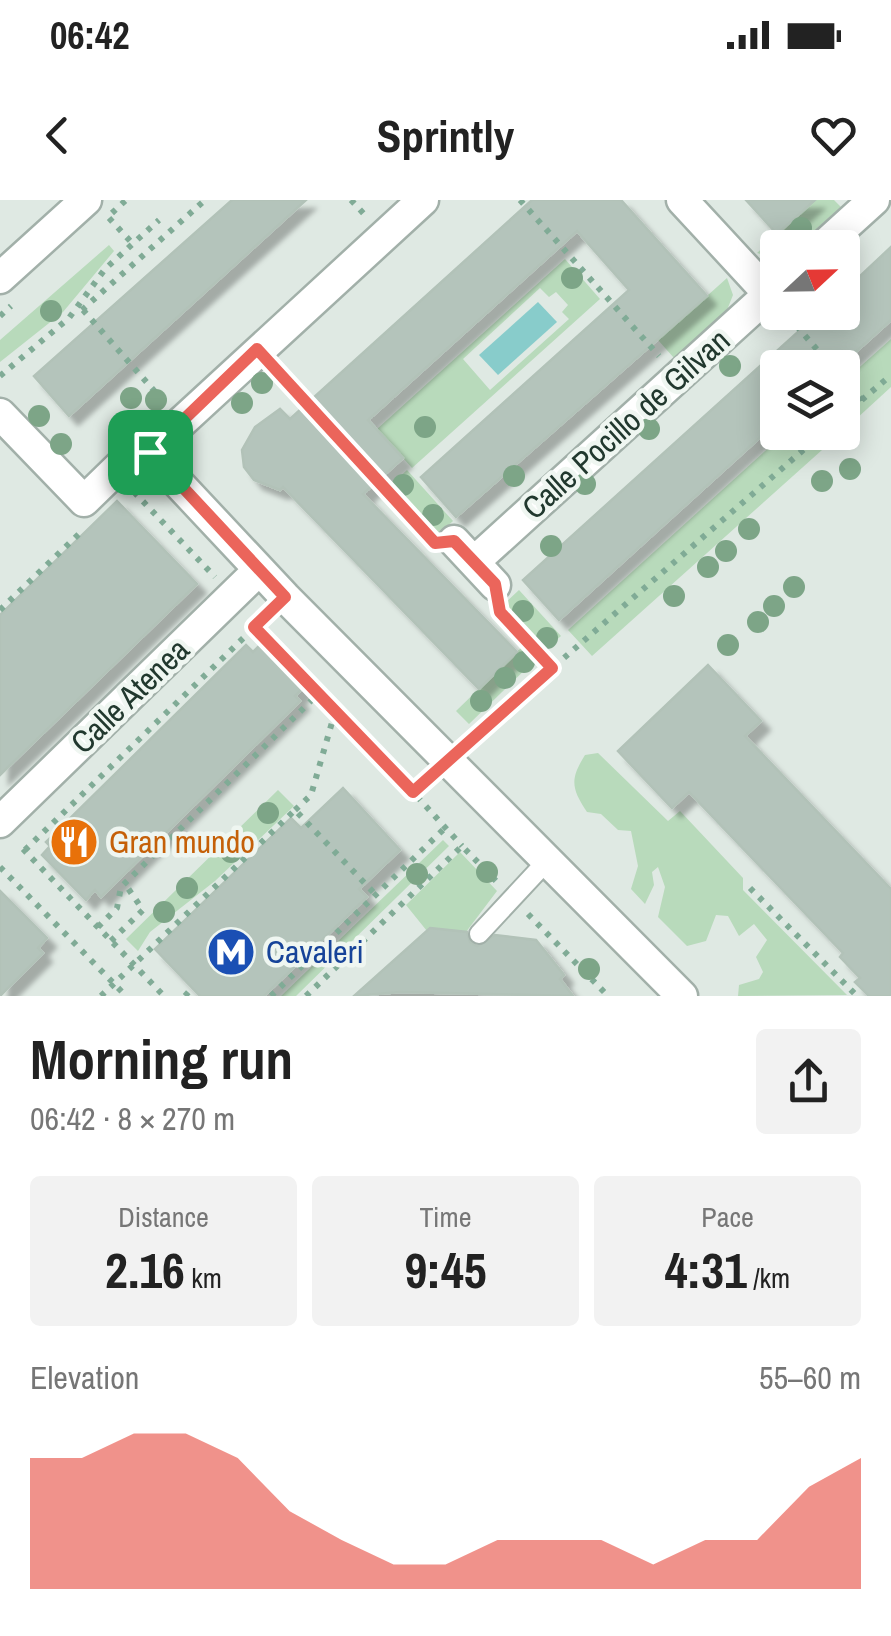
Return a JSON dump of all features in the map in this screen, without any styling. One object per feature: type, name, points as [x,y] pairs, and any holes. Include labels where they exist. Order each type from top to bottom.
[{"type":"street","points":[[0,414],[84,501],[121,465],[150,452],[422,200]]},
{"type":"street","points":[[682,200],[760,280]]},
{"type":"street","points":[[841,230],[874,200]]},
{"type":"street","points":[[0,278],[97,208]]},
{"type":"street","name":"Calle Pocillo de Gilvan","points":[[464,552],[760,312]]},
{"type":"street","points":[[150,452],[285,597],[678,996]]},
{"type":"street","points":[[464,552],[495,584]]},
{"type":"street","name":"Calle Atenea","points":[[4,836],[259,570]]},
{"type":"lane","points":[[479,934],[546,862]]},
{"type":"path","points":[[0,376],[205,200]]},
{"type":"path","points":[[520,200],[678,377]]},
{"type":"path","points":[[97,208],[132,244]]},
{"type":"path","points":[[80,307],[132,244],[159,220]]},
{"type":"path","points":[[80,307],[181,422]]},
{"type":"path","points":[[803,330],[819,350]]},
{"type":"path","points":[[257,349],[435,543],[464,552]]},
{"type":"path","points":[[862,400],[891,375]]},
{"type":"path","points":[[413,792],[803,450]]},
{"type":"path","points":[[122,492],[134,492],[222,584]]},
{"type":"path","points":[[0,610],[93,520]]},
{"type":"path","points":[[495,584],[500,612],[552,668]]},
{"type":"path","points":[[25,850],[285,597]]},
{"type":"path","points":[[246,610],[318,694],[462,846]]},
{"type":"path","points":[[98,927],[117,908],[125,884],[318,694]]},
{"type":"path","points":[[101,996],[311,795],[335,711]]},
{"type":"path","points":[[295,810],[376,895]]},
{"type":"path","points":[[270,996],[446,828]]},
{"type":"path","points":[[4,836],[18,842],[164,996]]},
{"type":"path","points":[[0,868],[126,996]]},
{"type":"path","points":[[112,941],[142,910],[125,884]]},
{"type":"path","points":[[750,888],[857,996]]},
{"type":"path","points":[[185,996],[192,988]]},
{"type":"green space","points":[[815,200],[834,200],[841,207],[815,230],[782,230]]},
{"type":"green space","points":[[109,245],[114,251],[63,312],[0,362],[0,340]]},
{"type":"green space","points":[[565,259],[600,299],[412,468],[377,429]],"holes":[[[540,288],[549,297],[556,292],[568,305],[562,312],[569,319],[490,390],[463,359]]]},
{"type":"green space","points":[[727,278],[733,295],[727,310],[674,358],[658,340]]},
{"type":"green space","points":[[891,339],[891,387],[860,415],[860,367]]},
{"type":"green space","points":[[766,450],[822,450],[592,656],[568,630]]},
{"type":"green space","points":[[407,470],[453,521],[437,536],[391,485]]},
{"type":"green space","points":[[519,590],[561,636],[544,651],[503,605]]},
{"type":"green space","points":[[525,644],[538,657],[469,724],[456,711]]},
{"type":"green space","points":[[598,753],[668,821],[680,811],[743,878],[743,890],[847,995],[738,996],[739,985],[759,979],[763,972],[756,957],[767,940],[754,924],[739,936],[728,916],[716,915],[706,941],[687,946],[658,917],[665,887],[658,867],[652,872],[654,885],[645,904],[631,889],[638,866],[631,831],[618,830],[601,814],[587,812],[575,790],[575,777],[585,755]]},
{"type":"green space","points":[[278,790],[294,806],[215,881],[150,932],[138,951],[126,939]]},
{"type":"green space","points":[[443,840],[449,846],[296,996],[281,996]]},
{"type":"green space","points":[[460,852],[497,891],[466,932],[431,936],[406,905]]},
{"type":"water","points":[[538,302],[557,322],[498,375],[479,355]]},
{"type":"building","points":[[232,200],[306,200],[69,416],[34,376]]},
{"type":"building","points":[[532,200],[621,200],[707,296],[456,517],[421,477],[629,290],[577,231],[368,420],[403,458],[363,494],[517,652],[479,689],[283,487],[280,490],[254,480],[244,467],[242,450],[255,427],[280,409],[290,419]]},
{"type":"building","points":[[746,200],[815,200],[781,230],[773,230]]},
{"type":"building","points":[[891,247],[891,320],[858,350],[778,350],[800,330],[860,330],[860,276]]},
{"type":"building","points":[[760,366],[760,437],[559,620],[523,580]]},
{"type":"building","points":[[117,501],[197,584],[0,775],[0,615]]},
{"type":"building","points":[[261,644],[304,687],[295,696],[300,701],[101,897],[95,890],[86,900],[42,855],[50,846],[46,842],[246,645],[253,652]]},
{"type":"building","points":[[708,665],[761,721],[745,736],[891,889],[891,996],[869,996],[855,982],[860,978],[840,957],[843,953],[689,792],[672,808],[618,751]]},
{"type":"building","points":[[343,788],[400,850],[359,889],[367,897],[264,996],[200,996],[155,949],[291,818],[301,828]]},
{"type":"building","points":[[0,891],[47,938],[38,948],[43,953],[0,996]]},
{"type":"building","points":[[430,928],[467,932],[470,942],[477,946],[495,935],[536,940],[564,975],[560,979],[573,996],[400,992],[354,996]]},
{"type":"place","name":"Gran mundo","points":[[74,842]]},
{"type":"place","name":"Cavaleri","points":[[231,952]]},
{"type":"route","points":[[257,349],[435,543],[454,541],[495,584],[500,612],[552,668],[413,792],[254,627],[285,597],[150,452],[257,349]]}]
